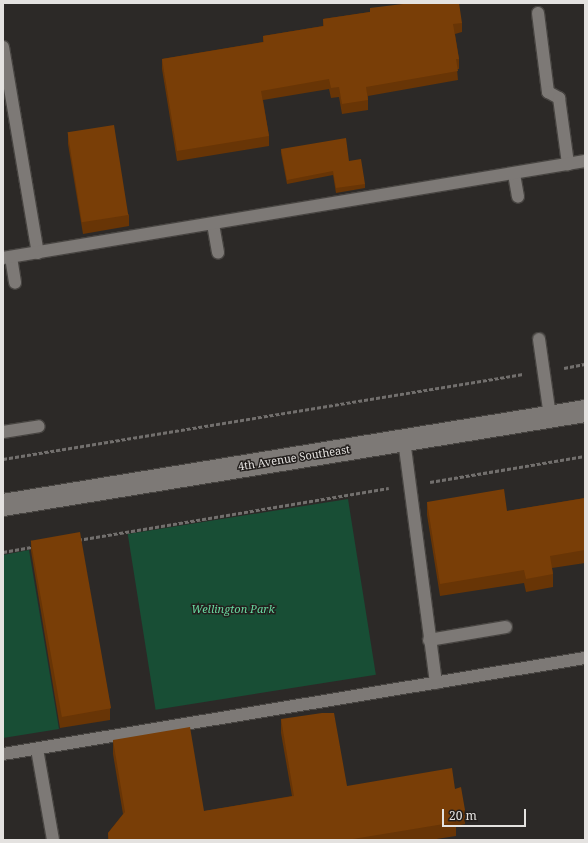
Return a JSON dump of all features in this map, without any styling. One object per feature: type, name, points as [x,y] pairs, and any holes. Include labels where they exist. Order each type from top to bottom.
[{"type":"street","name":"4th Avenue Southeast","points":[[3,506],[585,410]]},
{"type":"lane","points":[[538,14],[548,92],[559,98],[568,164]]},
{"type":"lane","points":[[3,47],[38,253]]},
{"type":"lane","points":[[15,283],[7,258],[585,161]]},
{"type":"lane","points":[[514,174],[518,197]]},
{"type":"lane","points":[[213,224],[218,253]]},
{"type":"lane","points":[[539,339],[550,416]]},
{"type":"lane","points":[[3,432],[39,426]]},
{"type":"lane","points":[[404,440],[429,640],[436,683]]},
{"type":"lane","points":[[429,640],[506,627]]},
{"type":"lane","points":[[3,754],[585,658]]},
{"type":"lane","points":[[37,749],[54,840]]},
{"type":"path","points":[[3,459],[585,364]]},
{"type":"path","points":[[73,540],[585,456]]},
{"type":"path","points":[[3,552],[34,547]]},
{"type":"green space","name":"Wellington Park","points":[[348,499],[376,675],[156,710],[128,534]]},
{"type":"green space","points":[[29,550],[59,729],[3,738],[3,555]]},
{"type":"building","points":[[411,3],[459,3],[462,23],[453,24],[459,59],[456,59],[458,71],[366,87],[368,100],[342,104],[339,87],[331,88],[329,79],[261,91],[269,136],[177,151],[162,59],[264,42],[263,36],[324,26],[323,19],[370,12],[370,8]]},
{"type":"building","points":[[114,125],[128,215],[82,222],[68,132]]},
{"type":"building","points":[[346,138],[349,161],[361,159],[365,184],[336,188],[333,171],[287,180],[281,149]]},
{"type":"building","points":[[504,489],[507,511],[585,498],[585,550],[550,556],[553,574],[526,579],[524,570],[440,584],[427,502]]},
{"type":"building","points":[[80,532],[111,708],[62,717],[31,541]]},
{"type":"building","points":[[322,713],[334,713],[347,786],[452,768],[455,789],[461,787],[465,810],[454,812],[456,822],[347,840],[109,840],[108,833],[125,812],[113,740],[190,727],[204,811],[294,796],[281,719]]}]
